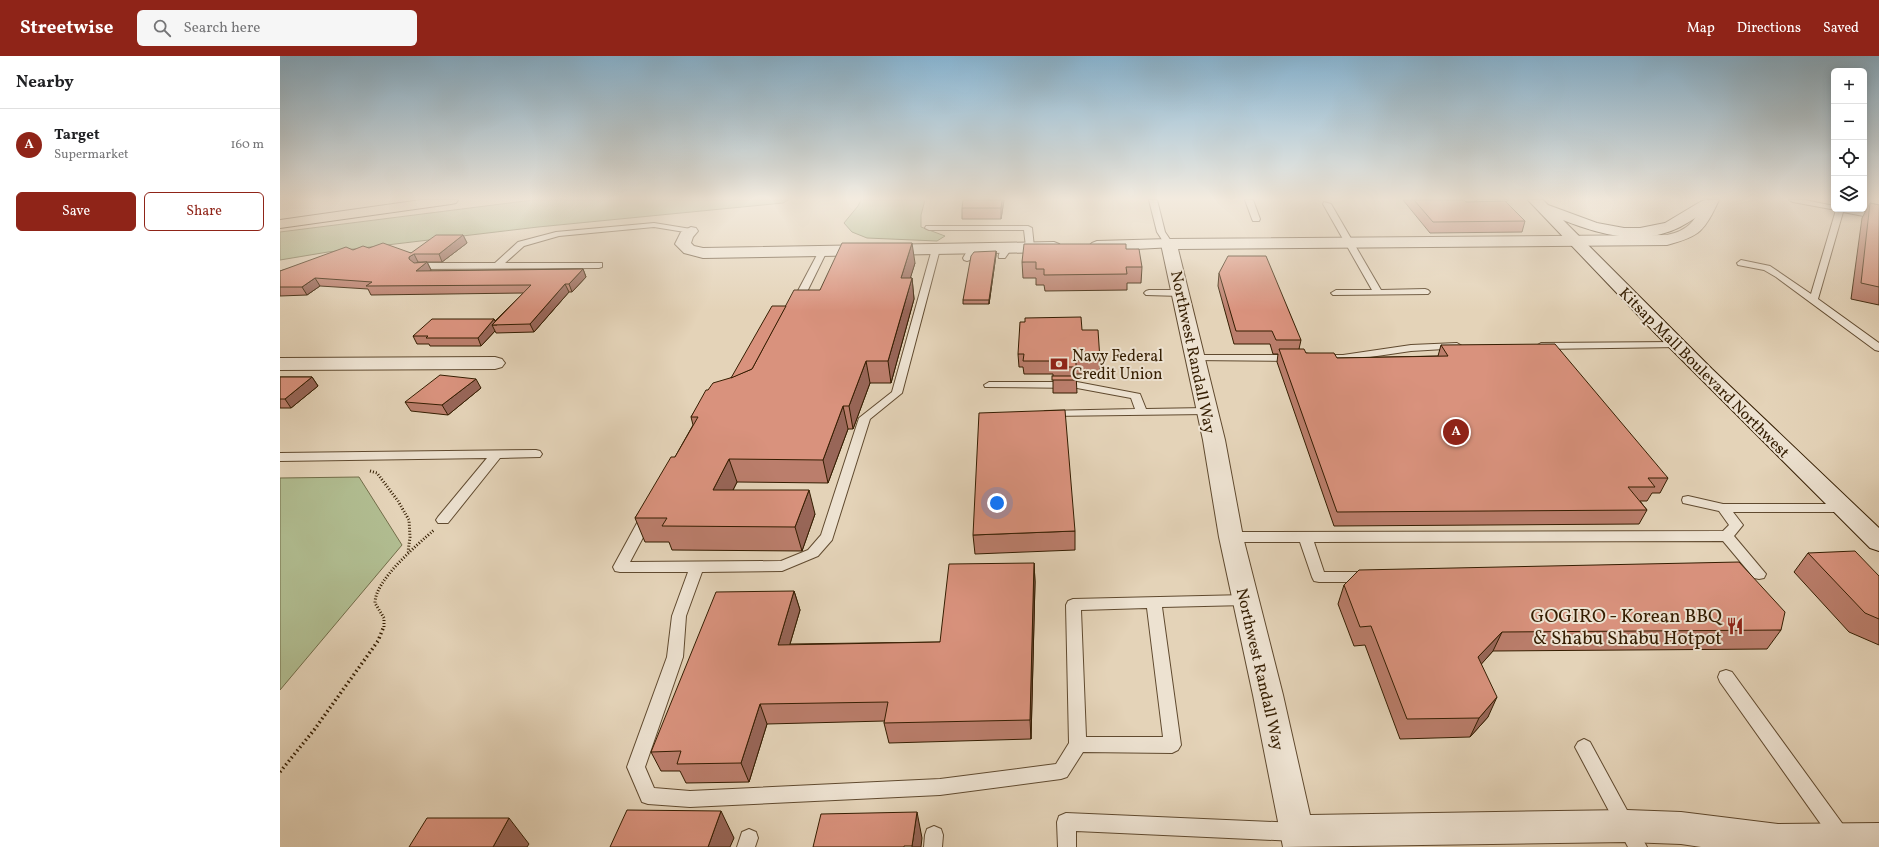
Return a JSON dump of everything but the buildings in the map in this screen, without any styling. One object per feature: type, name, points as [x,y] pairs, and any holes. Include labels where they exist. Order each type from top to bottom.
[{"type":"street","points":[[685,237],[683,244],[689,250],[703,253],[936,249],[970,253],[1005,252],[1030,247],[1349,242],[1572,240],[1649,241],[1679,237]]},
{"type":"street","name":"Kitsap Mall Boulevard Northwest","points":[[1569,237],[1676,345],[1879,542]]},
{"type":"street","name":"Northwest Randall Way","points":[[1169,244],[1208,411],[1231,537],[1299,839]]},
{"type":"street","points":[[280,364],[495,363]]},
{"type":"street","points":[[1299,839],[1633,837],[1682,828],[1778,840],[1846,844],[1879,840]]},
{"type":"lane","points":[[497,266],[521,244],[548,237]]},
{"type":"lane","points":[[1029,237],[1030,247]]},
{"type":"lane","points":[[1164,237],[1169,244]]},
{"type":"lane","points":[[1346,237],[1378,292]]},
{"type":"lane","points":[[1814,299],[1831,237]]},
{"type":"lane","points":[[654,505],[620,567],[782,566],[814,553],[827,537],[865,418],[897,393],[936,249]]},
{"type":"lane","points":[[792,313],[823,252]]},
{"type":"lane","points":[[1741,263],[1767,268],[1779,275],[1814,299],[1879,348]]},
{"type":"lane","points":[[418,266],[599,265]]},
{"type":"lane","points":[[1149,293],[1181,292]]},
{"type":"lane","points":[[1336,292],[1424,292]]},
{"type":"lane","points":[[1534,346],[1676,345]]},
{"type":"lane","points":[[1318,358],[1342,358],[1410,348],[1467,346]]},
{"type":"lane","points":[[1196,358],[1303,358]]},
{"type":"lane","points":[[989,385],[1077,385],[1136,396],[1142,412]]},
{"type":"lane","points":[[1039,414],[1208,411]]},
{"type":"lane","points":[[280,457],[536,454]]},
{"type":"lane","points":[[439,524],[496,455]]},
{"type":"lane","points":[[1688,500],[1723,508],[1844,508]]},
{"type":"lane","points":[[1723,508],[1736,525],[1727,536]]},
{"type":"lane","points":[[1231,537],[1727,536]]},
{"type":"lane","points":[[1727,536],[1758,574],[1742,574]]},
{"type":"lane","points":[[1306,538],[1319,577],[1383,577]]},
{"type":"lane","points":[[697,566],[679,616],[675,657],[636,767],[648,796],[690,799],[940,787],[1061,771],[1078,744],[1073,605],[1246,600]]},
{"type":"lane","points":[[1078,744],[1172,745],[1154,602]]},
{"type":"lane","points":[[1726,677],[1846,844]]},
{"type":"lane","points":[[1584,747],[1633,837]]},
{"type":"lane","points":[[1066,847],[1066,822],[1299,839]]},
{"type":"path","points":[[364,471],[377,473],[398,501],[409,520],[410,537],[408,553]]},
{"type":"path","points":[[280,772],[314,730],[378,641],[384,628],[383,616],[376,608],[375,600],[381,587],[408,553],[439,524]]},
{"type":"green space","points":[[280,237],[455,237],[328,252],[280,260]]},
{"type":"green space","points":[[864,237],[944,237],[937,241]]},
{"type":"green space","points":[[359,477],[402,545],[280,690],[280,478]]},
{"type":"place","name":"Navy Federal Credit Union","points":[[1059,364]]},
{"type":"place","name":"Target","points":[[1456,432]]},
{"type":"place","name":"GOGIRO - Korean BBQ & Shabu Shabu Hotpot","points":[[1735,626]]}]
